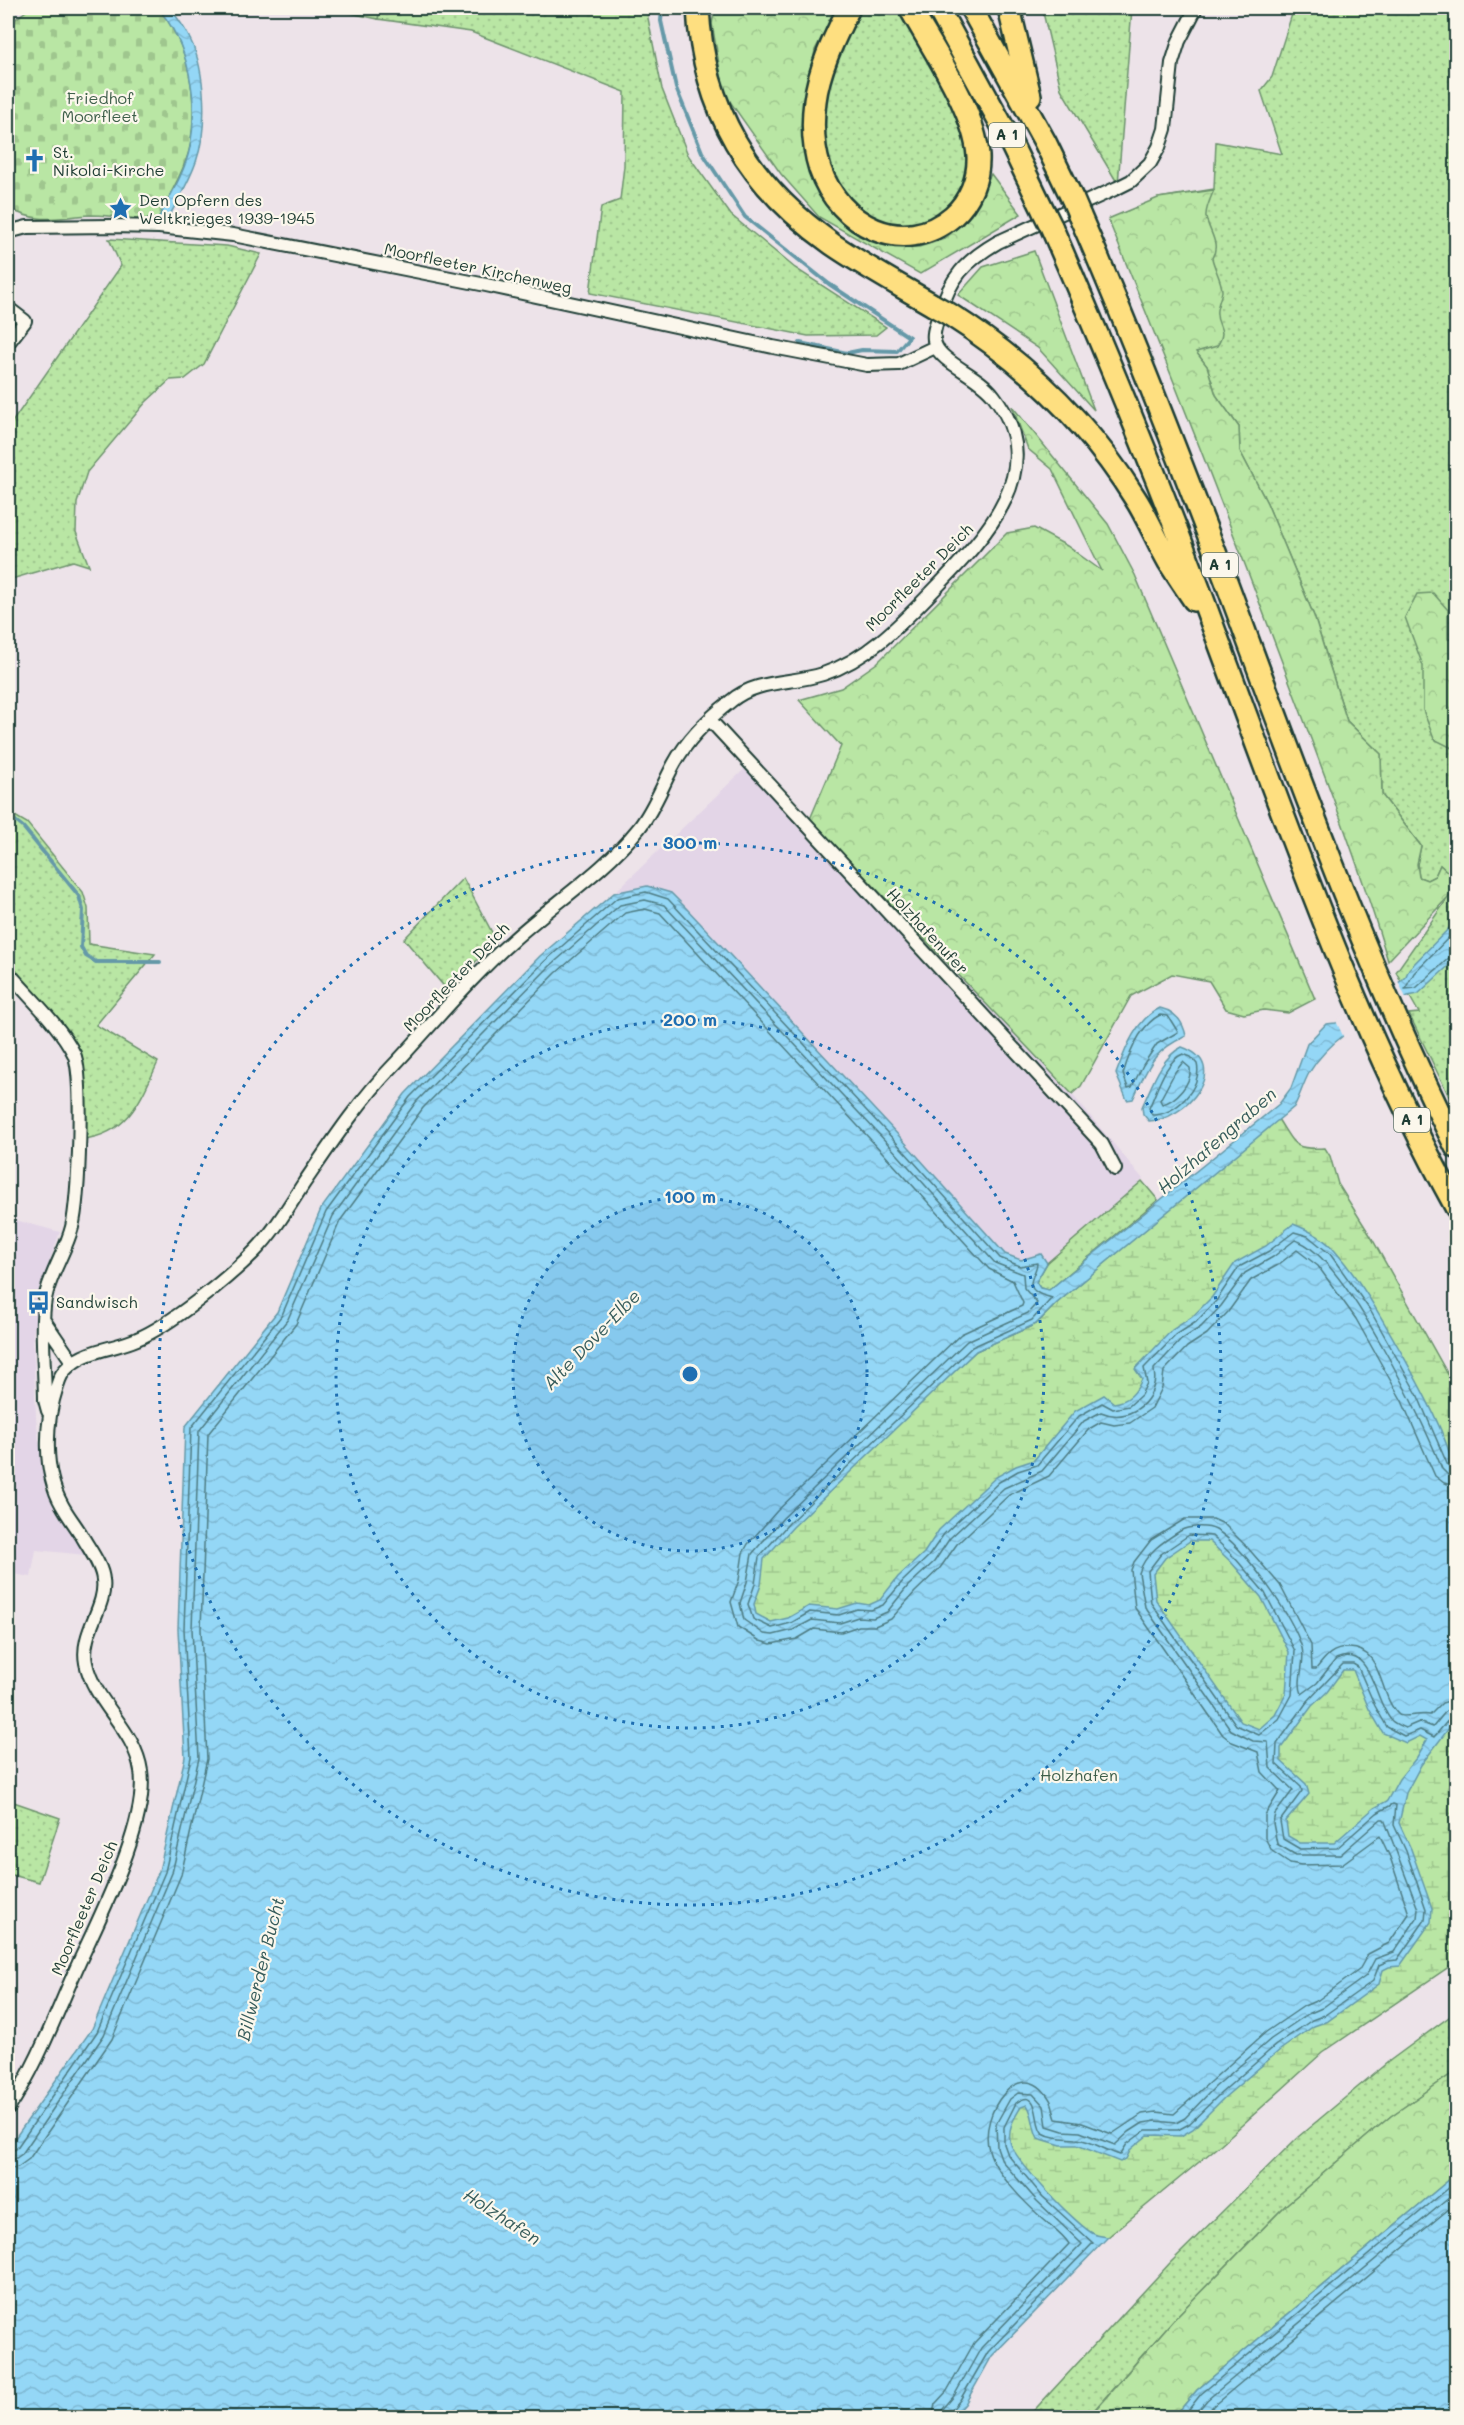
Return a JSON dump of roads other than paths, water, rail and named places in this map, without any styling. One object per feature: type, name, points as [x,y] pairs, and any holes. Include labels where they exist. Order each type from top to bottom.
[{"type":"highway","points":[[698,8],[702,48],[710,84],[725,122],[745,160],[758,177],[794,213],[833,245],[988,339],[1019,363],[1063,404],[1094,439],[1137,500],[1169,561],[1216,633]]},
{"type":"highway","points":[[849,8],[827,55],[815,101],[815,146],[820,169],[833,194],[863,224],[877,231],[905,236],[919,235],[932,230],[945,223],[960,210],[970,195],[977,174],[978,155],[967,115],[910,8]]},
{"type":"highway","name":"A 1","points":[[938,8],[1006,134],[1047,219],[1121,387],[1216,633],[1280,809],[1358,1006],[1456,1207]]},
{"type":"highway","name":"A 1","points":[[971,8],[1045,142],[1076,207],[1148,376],[1349,909],[1394,1016],[1456,1148]]},
{"type":"highway","points":[[1010,8],[1025,79],[1045,142]]},
{"type":"street","points":[[935,346],[933,335],[945,295],[953,279],[980,252],[1124,185],[1141,173],[1149,163],[1159,147],[1165,129],[1172,63],[1179,41],[1196,8]]},
{"type":"street","name":"Moorfleeter Kirchenweg","points":[[8,232],[27,226],[111,226],[159,227],[233,235],[486,285],[773,348],[867,365],[899,364],[935,346]]},
{"type":"street","points":[[8,308],[25,321],[8,344]]},
{"type":"street","name":"Moorfleeter Deich","points":[[8,2109],[25,2081],[125,1858],[137,1813],[142,1778],[132,1745],[93,1683],[87,1666],[86,1640],[102,1593],[104,1580],[92,1553],[61,1504],[53,1484],[49,1457],[50,1419],[58,1381],[64,1370],[91,1353],[135,1340],[152,1332],[200,1297],[257,1249],[343,1126],[387,1071],[508,944],[611,858],[628,840],[652,809],[676,760],[692,738],[729,702],[755,687],[824,674],[857,658],[906,618],[985,534],[1008,494],[1014,475],[1017,458],[1014,437],[1007,416],[983,382],[942,355],[935,346]]},
{"type":"street","name":"Holzhafenufer","points":[[710,720],[1102,1144],[1115,1169]]},
{"type":"street","points":[[8,972],[61,1035],[74,1054],[79,1070],[75,1213],[69,1238],[50,1281],[45,1299],[45,1400],[50,1419]]},
{"type":"street","points":[[44,1321],[73,1363]]},
{"type":"water","points":[[158,8],[170,8],[188,35],[199,67],[204,100],[202,133],[196,162],[167,220],[158,219],[185,166],[190,147],[193,111],[189,73],[184,55],[169,22]]},
{"type":"water","points":[[647,886],[671,893],[900,1137],[1005,1254],[1021,1260],[1041,1254],[1047,1263],[1036,1282],[1040,1288],[1049,1290],[1279,1104],[1291,1088],[1307,1044],[1326,1024],[1336,1023],[1401,981],[1409,969],[1456,921],[1456,959],[1418,994],[1408,996],[1340,1038],[1318,1060],[1309,1073],[1294,1107],[1057,1303],[1036,1324],[976,1351],[793,1527],[764,1559],[761,1585],[754,1604],[756,1614],[771,1622],[788,1618],[809,1606],[838,1609],[857,1603],[869,1605],[880,1600],[898,1577],[924,1553],[939,1530],[996,1477],[1016,1466],[1034,1460],[1075,1411],[1104,1395],[1114,1403],[1131,1396],[1142,1379],[1135,1369],[1172,1330],[1192,1317],[1212,1297],[1235,1263],[1266,1246],[1293,1224],[1305,1229],[1331,1246],[1370,1300],[1432,1411],[1446,1442],[1456,1474],[1456,1719],[1421,1765],[1406,1793],[1399,1823],[1432,1908],[1431,1922],[1400,1966],[1383,1970],[1379,1984],[1328,2021],[1314,2026],[1280,2050],[1225,2097],[1193,2129],[1181,2136],[1148,2135],[1131,2149],[1126,2159],[1120,2162],[1077,2145],[1061,2145],[1038,2138],[1027,2105],[1021,2107],[1012,2123],[1010,2141],[1022,2162],[1074,2219],[1094,2234],[1108,2237],[992,2356],[965,2404],[953,2417],[8,2418],[8,2148],[92,2029],[159,1871],[185,1757],[178,1629],[185,1427],[277,1312],[321,1209],[405,1094],[540,956],[614,893]],"holes":[[[1190,1541],[1209,1541],[1231,1562],[1261,1597],[1289,1652],[1286,1694],[1275,1715],[1259,1729],[1241,1722],[1156,1600],[1153,1574],[1165,1558]],[[1343,1670],[1353,1670],[1369,1709],[1383,1733],[1406,1743],[1420,1736],[1427,1740],[1399,1779],[1387,1801],[1374,1808],[1334,1843],[1300,1843],[1288,1836],[1286,1821],[1309,1794],[1306,1784],[1281,1761],[1281,1748],[1312,1706],[1327,1692]]]},
{"type":"water","points":[[1160,1008],[1177,1018],[1186,1036],[1158,1054],[1152,1061],[1133,1099],[1127,1100],[1116,1074],[1137,1028],[1151,1013]]},
{"type":"water","points":[[1182,1047],[1197,1055],[1204,1066],[1204,1078],[1198,1091],[1177,1112],[1163,1119],[1149,1121],[1143,1114],[1142,1107],[1149,1090],[1162,1065]]},
{"type":"water","points":[[1456,2174],[1456,2417],[1174,2417],[1197,2390]]},
{"type":"waterway","points":[[662,8],[661,21],[676,88],[702,152],[745,217],[829,284],[909,337],[897,351],[862,350],[847,353],[800,343]]},
{"type":"waterway","points":[[8,815],[23,827],[79,896],[83,910],[81,947],[86,956],[96,962],[160,962]]},
{"type":"place","name":"St. Nikolai-Kirche","points":[[35,161]]},
{"type":"place","name":"Den Opfern des Weltkrieges 1939-1945","points":[[121,209]]},
{"type":"place","name":"Sandwisch","points":[[38,1302]]},
{"type":"park label","name":"Friedhof Moorfleet","points":[[100,107]]},
{"type":"park label","name":"Holzhafen","points":[[1079,1775]]},
{"type":"water label","name":"Holzhafengraben","points":[[1217,1141]]},
{"type":"water label","name":"Alte Dove-Elbe","points":[[592,1340]]},
{"type":"water label","name":"Billwerder Bucht","points":[[261,1969]]},
{"type":"water label","name":"Holzhafen","points":[[502,2217]]}]
